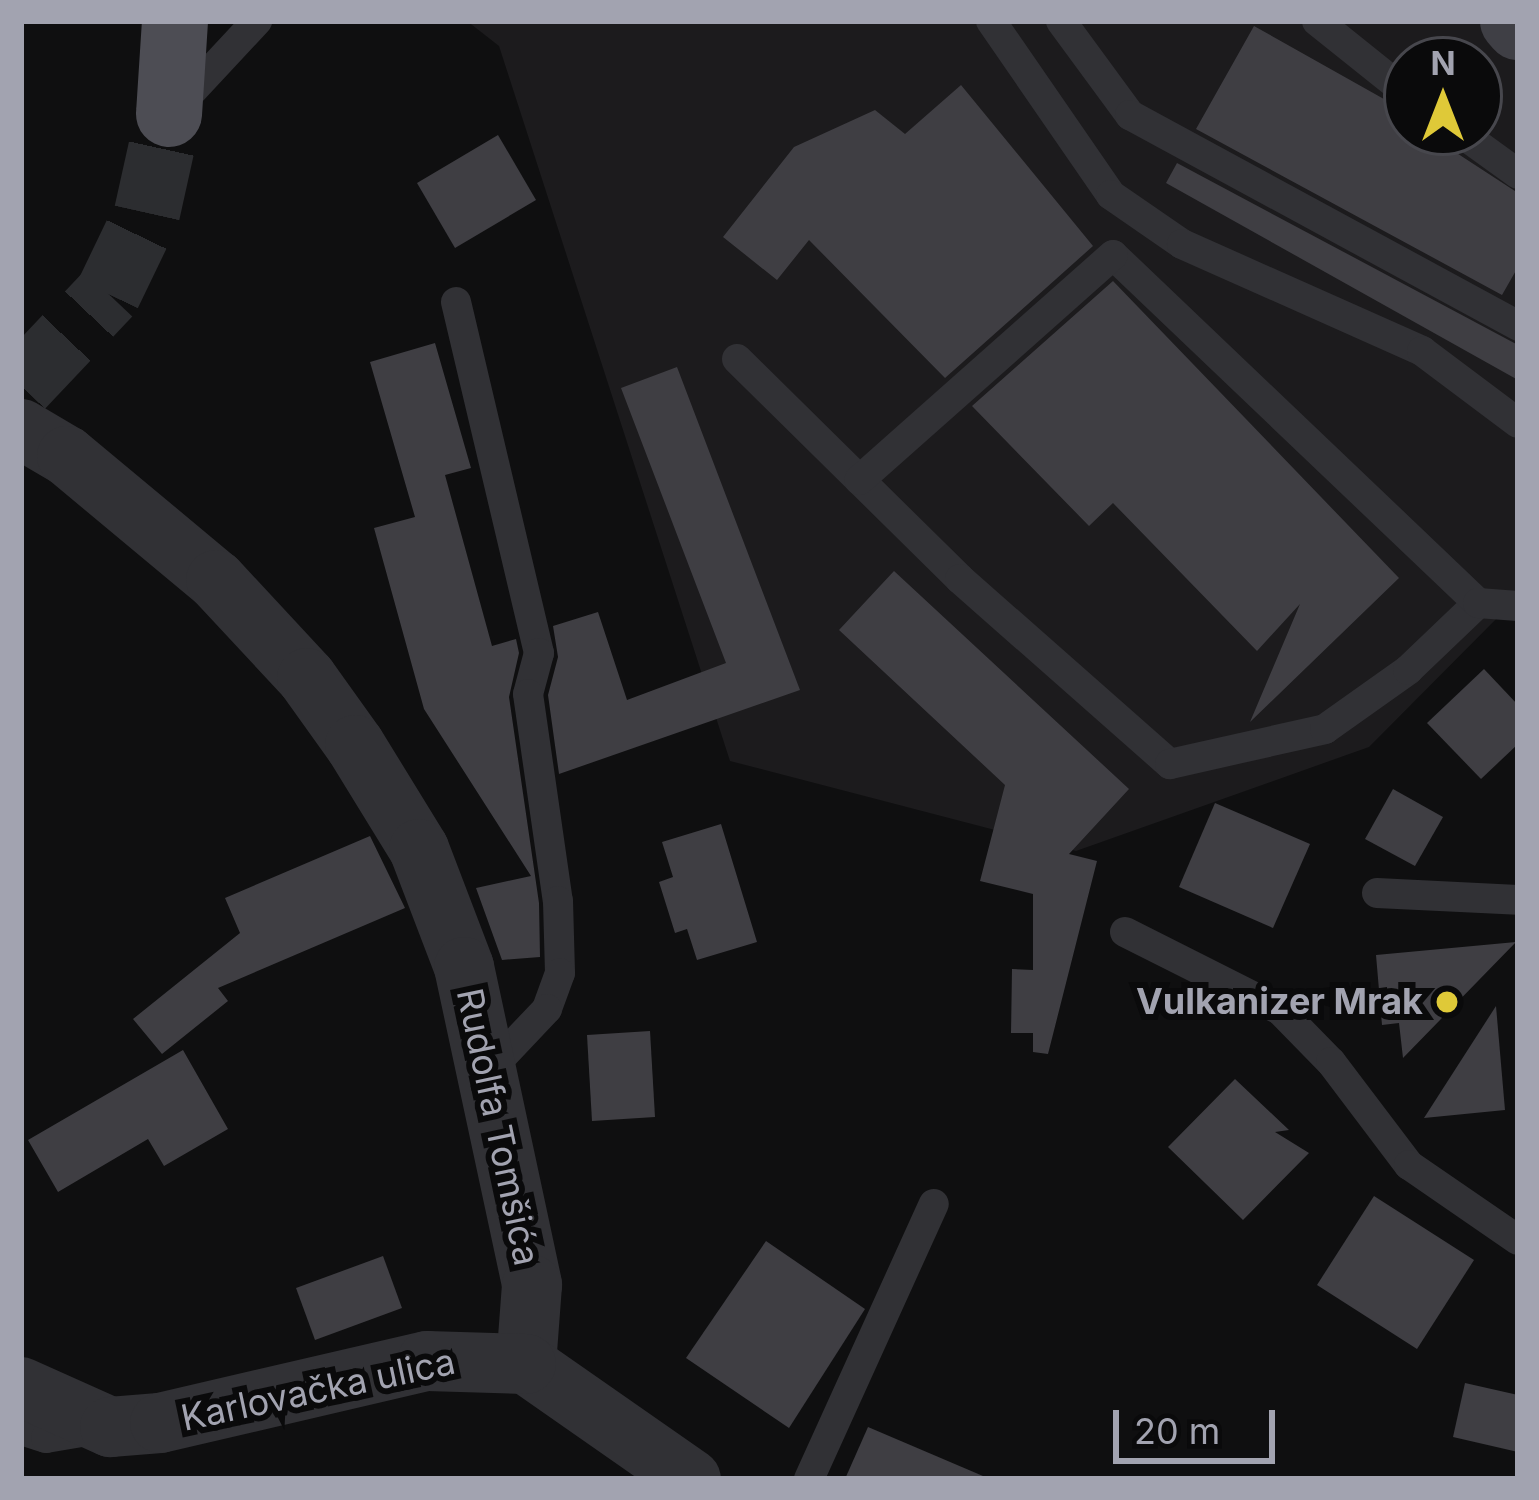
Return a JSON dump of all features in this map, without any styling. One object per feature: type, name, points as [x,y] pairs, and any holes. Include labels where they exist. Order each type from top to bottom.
[{"type":"main road","points":[[170,114],[175,21]]},
{"type":"street","name":"Rudolfa Tomšića","points":[[21,429],[67,456],[216,580],[307,678],[419,849],[490,1069],[503,1173],[532,1285],[526,1364]]},
{"type":"street","name":"Karlovačka ulica","points":[[110,1427],[160,1423],[427,1361],[526,1364]]},
{"type":"street","points":[[526,1364],[691,1479]]},
{"type":"street","points":[[21,1387],[110,1427]]},
{"type":"lane","points":[[170,114],[257,21]]},
{"type":"lane","points":[[991,21],[1112,195],[1182,244],[1422,351],[1518,423]]},
{"type":"lane","points":[[1061,21],[1130,116],[1518,326]]},
{"type":"lane","points":[[1317,21],[1383,74]]},
{"type":"lane","points":[[1493,156],[1518,174]]},
{"type":"lane","points":[[860,480],[1113,255],[1478,603],[1518,606]]},
{"type":"lane","points":[[456,302],[539,653],[528,694],[558,901],[560,973],[547,1009],[490,1069]]},
{"type":"lane","points":[[737,359],[860,480],[1170,764],[1325,729],[1408,670],[1478,603]]},
{"type":"lane","points":[[1376,892],[1518,900]]},
{"type":"lane","points":[[1125,932],[1280,1010],[1331,1062],[1409,1165],[1518,1240]]},
{"type":"lane","points":[[809,1479],[934,1204]]},
{"type":"lane","name":"Karlovačka ulica","points":[[21,1430],[46,1438],[110,1427]]},
{"type":"shaded area","points":[[467,21],[1518,21],[1518,597],[1369,747],[1076,851],[730,761],[499,46]]},
{"type":"building","points":[[1254,26],[1383,99],[1383,156],[1461,156],[1518,193],[1518,267],[1502,295],[1196,129]]},
{"type":"building","points":[[961,85],[1093,246],[945,378],[809,240],[777,280],[723,237],[794,147],[875,110],[905,134]]},
{"type":"building","points":[[498,135],[536,200],[455,248],[417,183]]},
{"type":"building","points":[[1177,163],[1518,345],[1518,380],[1166,183]]},
{"type":"building","points":[[1113,281],[1399,578],[1250,722],[1300,604],[1257,651],[1113,503],[1089,526],[972,406]]},
{"type":"building","points":[[435,343],[471,468],[445,475],[492,646],[516,639],[519,653],[509,697],[539,903],[540,957],[502,960],[476,888],[531,876],[424,709],[374,528],[415,517],[370,362]]},
{"type":"building","points":[[677,367],[800,690],[559,774],[548,695],[558,657],[553,626],[598,612],[627,700],[726,663],[621,388]]},
{"type":"building","points":[[894,571],[1129,789],[1069,854],[1097,861],[1048,1054],[1033,1052],[1033,1033],[1011,1033],[1012,969],[1033,970],[1033,894],[980,881],[1005,785],[839,630]]},
{"type":"building","points":[[1484,669],[1518,705],[1518,744],[1481,779],[1427,723]]},
{"type":"building","points":[[1393,789],[1443,817],[1415,866],[1365,839]]},
{"type":"building","points":[[1215,803],[1310,844],[1273,928],[1179,887]]},
{"type":"building","points":[[721,824],[757,942],[697,960],[687,929],[675,933],[659,882],[673,877],[662,842]]},
{"type":"building","points":[[370,836],[405,908],[218,988],[228,1001],[162,1054],[133,1019],[240,933],[225,898]]},
{"type":"building","points":[[1516,942],[1403,1058],[1399,1023],[1382,1025],[1376,955]]},
{"type":"building","points":[[1496,1006],[1505,1110],[1424,1118]]},
{"type":"building","points":[[650,1031],[655,1117],[592,1121],[587,1035]]},
{"type":"building","points":[[183,1050],[228,1129],[164,1166],[148,1139],[58,1192],[28,1140]]},
{"type":"building","points":[[1235,1079],[1289,1130],[1275,1132],[1309,1153],[1243,1220],[1168,1147]]},
{"type":"building","points":[[1374,1196],[1474,1260],[1417,1349],[1317,1285]]},
{"type":"building","points":[[766,1241],[865,1309],[789,1428],[686,1358]]},
{"type":"building","points":[[383,1256],[402,1308],[315,1340],[296,1288]]},
{"type":"building","points":[[1465,1383],[1518,1395],[1518,1452],[1453,1437]]},
{"type":"building","points":[[868,1427],[990,1479],[845,1479]]},
{"type":"tunnel","points":[[21,386],[108,294],[147,213],[169,114]]},
{"type":"place","name":"Vulkanizer Mrak","points":[[1447,1002]]}]
